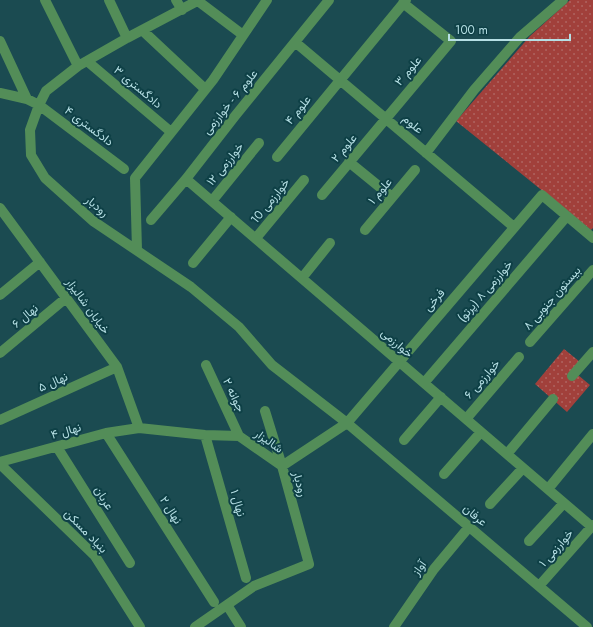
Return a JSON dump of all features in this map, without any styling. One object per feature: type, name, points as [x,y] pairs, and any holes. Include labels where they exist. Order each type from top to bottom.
[{"type":"street","points":[[45,0],[82,64]]},
{"type":"street","points":[[109,0],[127,38]]},
{"type":"street","points":[[176,0],[182,10]]},
{"type":"street","points":[[199,0],[243,35]]},
{"type":"street","name":"رودبار","points":[[199,0],[127,38],[82,64],[46,91],[30,130],[31,155],[45,178],[93,221],[191,287],[239,327],[272,365],[347,423]]},
{"type":"street","points":[[137,250],[136,178],[205,89],[267,0]]},
{"type":"street","name":"علوم ۶ - خوارزمی","points":[[151,220],[186,179],[234,116],[329,0]]},
{"type":"street","points":[[426,153],[474,90],[520,37],[563,0]]},
{"type":"street","name":"علوم ۳","points":[[386,119],[451,41],[405,2]]},
{"type":"street","name":"علوم ۴","points":[[277,157],[405,2]]},
{"type":"street","points":[[142,30],[205,89]]},
{"type":"street","points":[[0,41],[27,100]]},
{"type":"street","name":"علوم","points":[[295,42],[514,227]]},
{"type":"street","name":"دادگستری ۳","points":[[82,64],[172,132]]},
{"type":"street","name":"دادگستری ۴","points":[[0,93],[27,100],[39,105],[124,169]]},
{"type":"street","name":"علوم ۲","points":[[322,195],[386,119]]},
{"type":"street","name":"خوارزمی ۱۲","points":[[212,201],[259,143]]},
{"type":"street","points":[[349,162],[392,197]]},
{"type":"street","name":"علوم ۱","points":[[365,230],[415,170]]},
{"type":"street","name":"خوارزمی","points":[[186,179],[592,526]]},
{"type":"street","name":"خوارزمی 10","points":[[256,238],[304,180]]},
{"type":"street","name":"فرخی","points":[[347,423],[542,195],[567,216]]},
{"type":"street","name":"خیابان شالیزار","points":[[2,215],[40,262],[117,367],[139,428]]},
{"type":"street","points":[[567,216],[593,238]]},
{"type":"street","name":"خوارزمی ۸ (پرتو)","points":[[424,383],[567,216]]},
{"type":"street","points":[[194,263],[231,217]]},
{"type":"street","points":[[302,278],[330,243]]},
{"type":"street","points":[[0,295],[40,262]]},
{"type":"street","name":"بیستون جنوبی ۸","points":[[530,342],[593,270]]},
{"type":"street","name":"نهال ۶","points":[[0,353],[66,298]]},
{"type":"street","points":[[572,376],[593,352]]},
{"type":"street","name":"خوارزمی ۶","points":[[466,419],[519,357]]},
{"type":"street","name":"جوانه ۲","points":[[206,365],[239,436]]},
{"type":"street","name":"نهال ۵","points":[[0,420],[117,367]]},
{"type":"street","points":[[404,440],[441,397]]},
{"type":"street","points":[[507,454],[553,399]]},
{"type":"street","name":"رودبار","points":[[227,605],[254,586],[309,564],[265,411]]},
{"type":"street","name":"شالیزار","points":[[139,428],[205,435],[239,436],[282,466],[347,423]]},
{"type":"street","name":"عرفان","points":[[347,423],[587,627]]},
{"type":"street","name":"نهال ۴","points":[[0,463],[106,434],[139,428]]},
{"type":"street","points":[[444,474],[481,432]]},
{"type":"street","name":"نهال ۲","points":[[106,434],[214,602]]},
{"type":"street","points":[[548,489],[593,434]]},
{"type":"street","name":"نهال ۱","points":[[205,435],[246,578]]},
{"type":"street","name":"عربان","points":[[57,448],[130,563]]},
{"type":"street","name":"بنیاد مسکن","points":[[0,463],[95,556],[140,627]]},
{"type":"street","points":[[490,504],[523,468]]},
{"type":"street","points":[[529,542],[564,503]]},
{"type":"street","name":"خوارزمی ۱","points":[[539,586],[592,526]]},
{"type":"street","name":"آواز","points":[[394,627],[434,569],[469,527]]},
{"type":"street","points":[[201,625],[227,605],[241,627]]},
{"type":"shaded area","points":[[570,0],[593,0],[593,228],[591,230],[456,121],[530,36]]},
{"type":"shaded area","points":[[564,349],[585,366],[578,375],[590,385],[567,412],[535,384]]}]
